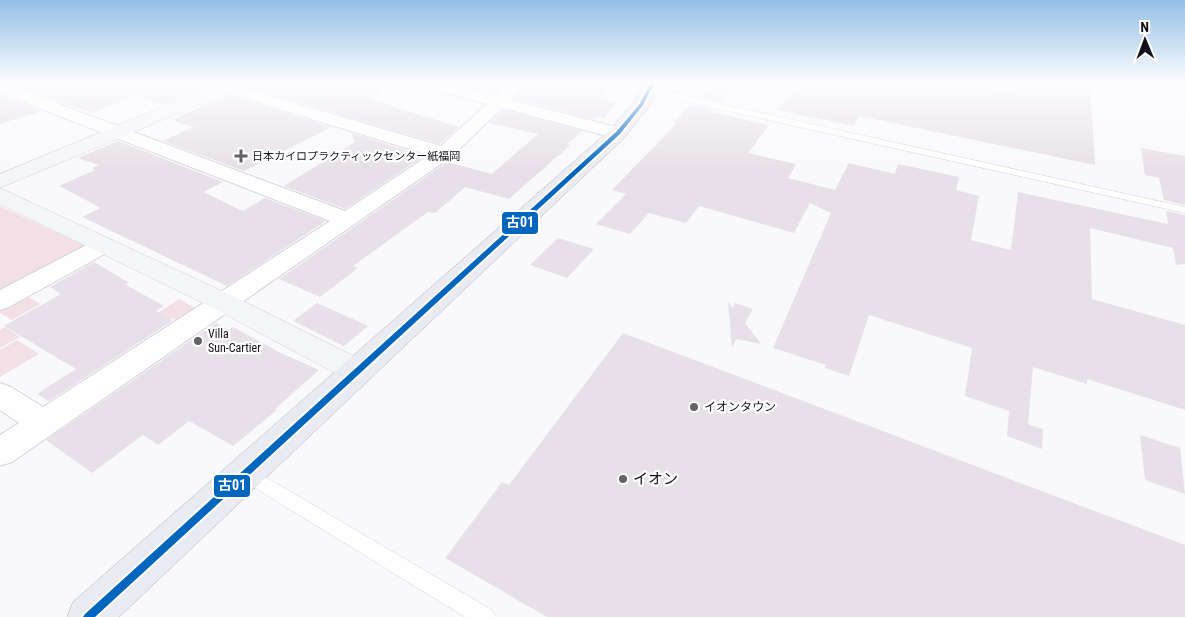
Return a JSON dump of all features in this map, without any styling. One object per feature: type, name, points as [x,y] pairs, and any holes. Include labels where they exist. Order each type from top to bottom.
[{"type":"main road","points":[[88,617],[618,133],[634,111]]},
{"type":"street","points":[[63,111],[346,219]]},
{"type":"street","points":[[0,182],[170,111]]},
{"type":"street","points":[[312,111],[444,153]]},
{"type":"street","points":[[0,452],[225,303],[444,153],[490,111]]},
{"type":"street","points":[[533,111],[618,133]]},
{"type":"street","points":[[0,195],[225,303],[357,371]]},
{"type":"street","points":[[0,301],[104,245]]},
{"type":"street","points":[[0,395],[43,423]]},
{"type":"lane","points":[[758,111],[1185,210]]},
{"type":"lane","points":[[244,473],[485,617]]},
{"type":"shaded area","points":[[0,206],[90,248],[0,296]]},
{"type":"shaded area","points":[[23,294],[40,304],[12,320],[0,313],[0,306]]},
{"type":"shaded area","points":[[179,299],[198,310],[179,322],[173,318],[168,321],[153,316]]},
{"type":"shaded area","points":[[5,327],[20,337],[0,348],[0,330]]},
{"type":"shaded area","points":[[17,340],[39,354],[0,377],[0,350]]},
{"type":"building","points":[[0,111],[41,111],[0,124]]},
{"type":"building","points":[[192,111],[278,111],[331,127],[244,171],[163,141],[193,127],[172,120]]},
{"type":"building","points":[[327,111],[407,111],[459,127],[440,144]]},
{"type":"building","points":[[502,111],[506,111],[582,131],[567,144],[570,145],[509,199],[465,187],[435,213],[428,212],[353,266],[358,268],[320,297],[279,279],[447,162],[492,174],[538,134],[489,123]]},
{"type":"building","points":[[560,111],[610,111],[604,118],[598,116],[595,120]]},
{"type":"building","points":[[685,111],[711,111],[710,112],[769,125],[748,153],[796,164],[788,178],[835,190],[849,163],[895,174],[898,164],[959,177],[956,190],[979,196],[971,240],[1011,250],[1018,192],[1168,224],[1166,211],[1185,215],[1185,264],[1176,265],[1173,248],[1090,228],[1092,299],[1185,325],[1185,410],[1087,379],[1087,384],[1033,367],[1028,424],[1043,429],[1042,449],[1007,436],[1009,411],[965,396],[972,348],[869,315],[849,376],[825,368],[826,365],[773,348],[831,213],[810,203],[794,233],[699,206],[686,223],[649,213],[630,234],[596,224],[626,194],[612,190],[677,123],[673,122]]},
{"type":"building","points":[[782,111],[1092,111],[1095,165],[859,116],[854,126]]},
{"type":"building","points":[[351,133],[424,156],[345,209],[284,186],[355,142]]},
{"type":"building","points":[[118,141],[223,182],[203,192],[243,211],[265,198],[326,221],[227,286],[82,217],[101,208],[59,186],[95,170],[92,168],[99,165],[78,158]]},
{"type":"building","points":[[1141,148],[1185,156],[1185,205],[1164,200],[1159,178],[1145,175]]},
{"type":"building","points":[[558,238],[594,249],[567,278],[530,265]]},
{"type":"building","points":[[94,262],[128,282],[126,285],[164,306],[156,311],[172,321],[49,401],[37,394],[76,369],[4,326],[61,294],[50,287]]},
{"type":"building","points":[[728,302],[733,308],[735,303],[753,309],[745,323],[761,344],[736,339],[732,348]]},
{"type":"building","points":[[317,303],[368,326],[344,346],[293,321]]},
{"type":"building","points":[[216,323],[229,330],[233,327],[281,353],[319,370],[275,409],[277,410],[233,446],[189,421],[158,445],[143,435],[92,473],[46,440]]},
{"type":"building","name":"イオンタウン","points":[[623,333],[1185,545],[1185,617],[547,617],[445,558],[502,482],[509,485]]},
{"type":"building","points":[[1140,435],[1180,448],[1185,494],[1145,480]]},
{"type":"transit line","name":"古01","points":[[88,617],[618,133],[636,111]]},
{"type":"place","name":"日本カイロプラクティックセンター紙福岡","points":[[241,156]]},
{"type":"place","name":"Villa Sun-Cartier","points":[[198,341]]},
{"type":"place","name":"イオンタウン","points":[[694,407]]},
{"type":"place","name":"イオン","points":[[623,479]]}]
